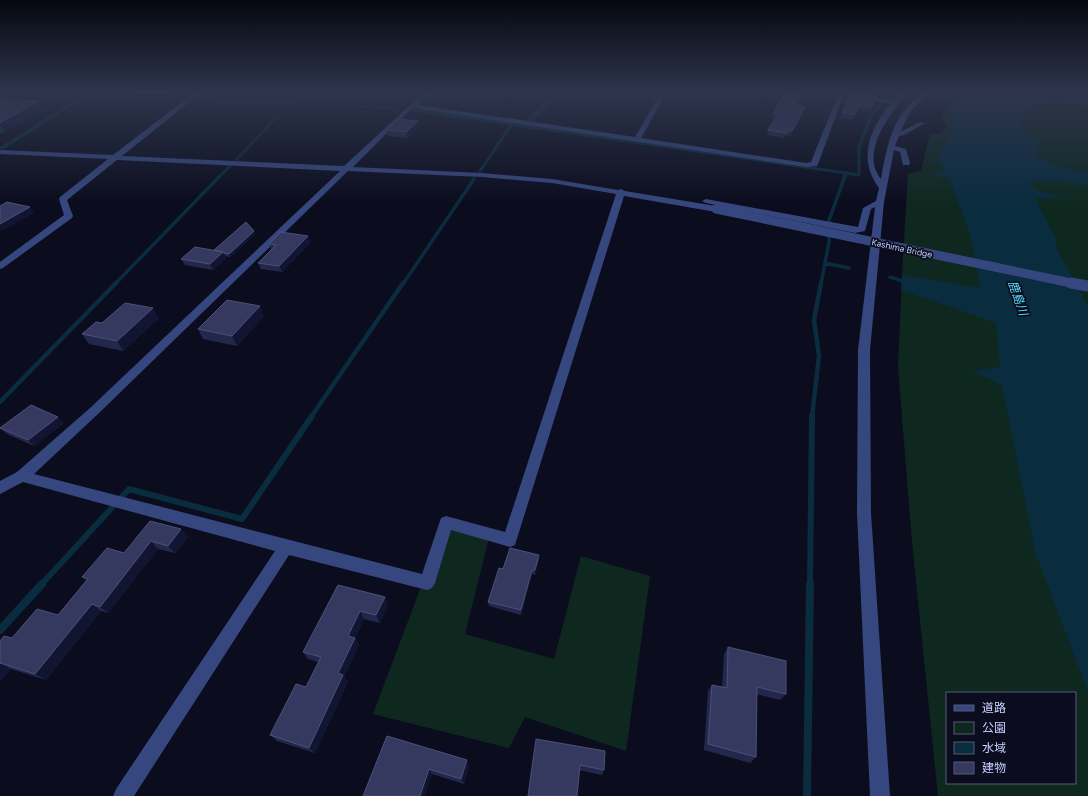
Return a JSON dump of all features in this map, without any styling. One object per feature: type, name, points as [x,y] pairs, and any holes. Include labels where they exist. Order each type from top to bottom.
[{"type":"street","points":[[0,266],[69,216],[63,199],[152,129]]},
{"type":"street","points":[[0,488],[22,476],[94,411],[387,129]]},
{"type":"street","points":[[570,129],[806,165],[814,164],[828,129]]},
{"type":"street","points":[[637,139],[643,129]]},
{"type":"street","points":[[878,129],[870,152],[870,165],[875,180],[883,188]]},
{"type":"street","points":[[880,796],[864,513],[864,350],[880,202],[891,147],[898,129]]},
{"type":"street","points":[[896,133],[902,134],[911,129]]},
{"type":"street","points":[[891,147],[903,152],[906,163]]},
{"type":"street","name":"Kashima Bridge","points":[[0,152],[346,168],[498,176],[552,181],[716,209],[1088,286]]},
{"type":"street","points":[[22,476],[286,547],[427,583],[446,522],[510,540],[621,192]]},
{"type":"street","points":[[657,198],[662,193],[855,230],[862,229],[867,208],[880,202]]},
{"type":"street","points":[[125,796],[286,547]]},
{"type":"green space","points":[[944,129],[973,129],[1088,591],[1088,796],[938,796],[912,542],[898,367],[908,173],[921,171],[930,134],[940,134]]},
{"type":"green space","points":[[1009,129],[1088,129],[1088,419]]},
{"type":"green space","points":[[445,516],[491,530],[465,634],[554,659],[581,556],[650,576],[626,751],[525,717],[509,748],[373,714],[425,576]]},
{"type":"water","points":[[29,129],[35,129],[4,149],[0,149],[0,147]]},
{"type":"water","points":[[264,129],[267,129],[237,161],[234,160]]},
{"type":"water","name":"鹿島川","points":[[953,129],[1021,129],[1040,144],[1034,154],[1052,165],[1085,172],[1088,174],[1088,186],[1060,182],[1030,182],[1034,189],[1063,198],[1035,198],[1056,239],[1056,247],[1088,306],[1088,691],[1036,555],[1002,385],[971,371],[1000,367],[996,323],[901,290],[902,275],[980,288],[971,237],[950,179],[933,174],[944,171],[939,156]]},
{"type":"building","points":[[388,129],[409,129],[406,132],[387,130]]},
{"type":"building","points":[[793,129],[792,131],[788,130],[786,133],[768,130]]},
{"type":"building","points":[[7,202],[30,207],[0,224],[0,206]]},
{"type":"building","points":[[246,222],[254,231],[229,254],[214,250]]},
{"type":"building","points":[[281,232],[308,236],[279,266],[258,263],[276,245],[269,244]]},
{"type":"building","points":[[195,247],[223,252],[210,264],[181,259]]},
{"type":"building","points":[[227,300],[260,306],[232,336],[198,329]]},
{"type":"building","points":[[125,303],[153,308],[117,341],[82,334],[96,322],[102,323]]},
{"type":"building","points":[[31,405],[58,417],[28,440],[0,428]]},
{"type":"building","points":[[150,521],[181,529],[168,546],[151,541],[100,607],[92,604],[35,674],[0,663],[0,641],[4,636],[12,638],[37,609],[58,615],[88,579],[82,577],[107,548],[124,553]]},
{"type":"building","points":[[510,548],[539,555],[535,570],[532,570],[521,610],[488,602],[499,568],[503,569]]},
{"type":"building","points":[[338,585],[385,597],[376,615],[360,611],[348,636],[355,638],[338,673],[343,675],[309,748],[270,735],[296,684],[306,687],[321,657],[303,652]]},
{"type":"building","points":[[728,647],[786,661],[786,694],[757,687],[756,757],[708,744],[712,685],[727,688]]},
{"type":"building","points":[[387,736],[467,760],[461,779],[429,769],[420,796],[363,796]]},
{"type":"building","points":[[536,739],[605,751],[604,770],[580,765],[577,796],[528,796]]},
{"type":"waterway","points":[[480,171],[508,129]]},
{"type":"waterway","points":[[545,129],[846,173]]},
{"type":"waterway","points":[[846,173],[859,175],[859,147],[866,129]]},
{"type":"waterway","points":[[220,176],[230,166]]},
{"type":"waterway","points":[[844,177],[846,173]]},
{"type":"waterway","points":[[115,284],[220,176]]},
{"type":"waterway","points":[[825,263],[829,242],[829,220],[845,176]]},
{"type":"waterway","points":[[403,284],[474,179]]},
{"type":"waterway","points":[[821,284],[825,263]]},
{"type":"waterway","points":[[825,263],[849,268]]},
{"type":"waterway","points":[[890,277],[906,282]]},
{"type":"waterway","points":[[0,402],[116,283]]},
{"type":"waterway","points":[[311,417],[403,283]]},
{"type":"waterway","points":[[812,417],[819,356],[814,320],[821,283]]},
{"type":"waterway","points":[[41,585],[129,489],[242,519],[312,416]]},
{"type":"waterway","points":[[810,585],[812,416]]},
{"type":"waterway","points":[[0,630],[42,584]]},
{"type":"waterway","points":[[807,796],[810,584]]}]
